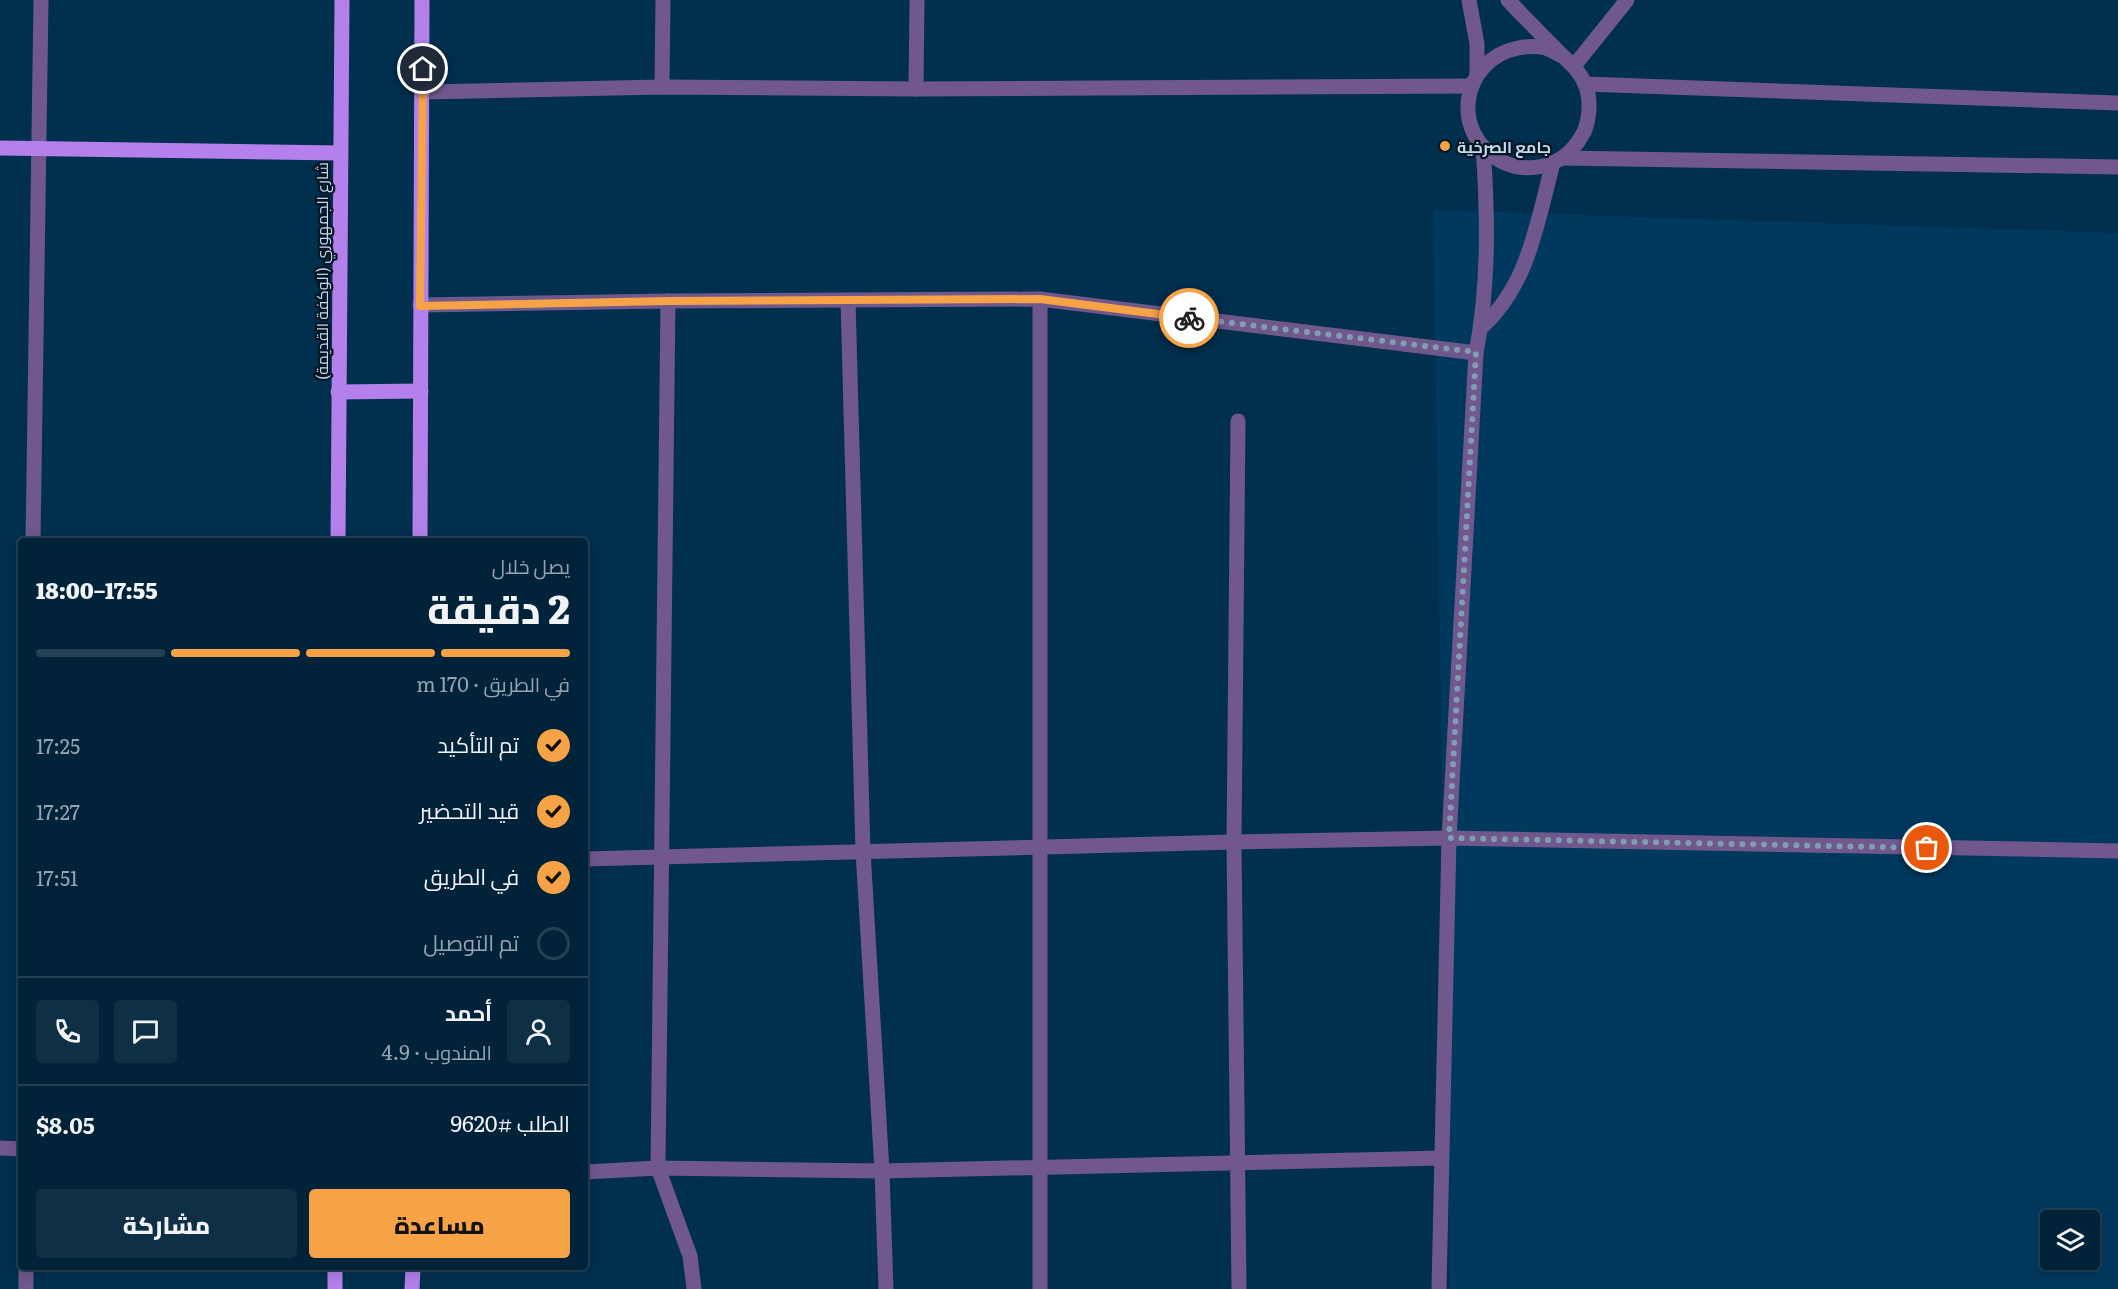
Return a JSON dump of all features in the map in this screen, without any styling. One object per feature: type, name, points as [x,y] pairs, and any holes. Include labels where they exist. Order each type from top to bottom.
[{"type":"main road","name":"شارع الجمهوري (الوكفة القديمة)","points":[[338,538],[339,153],[342,0]]},
{"type":"main road","points":[[420,538],[422,0]]},
{"type":"main road","points":[[0,148],[339,153]]},
{"type":"main road","points":[[338,392],[421,391]]},
{"type":"main road","points":[[335,1270],[335,1289]]},
{"type":"main road","points":[[412,1289],[413,1270]]},
{"type":"street","points":[[33,538],[41,0]]},
{"type":"street","points":[[662,87],[663,0]]},
{"type":"street","points":[[916,89],[917,0]]},
{"type":"street","points":[[1469,0],[1477,44],[1474,80],[1468,102],[1469,119],[1474,134],[1494,158],[1516,166],[1538,167],[1558,160],[1578,144],[1587,125],[1589,104],[1585,84],[1574,66],[1508,0]]},
{"type":"street","points":[[1574,66],[1627,0]]},
{"type":"street","points":[[1474,80],[1490,60],[1506,50],[1526,46],[1545,48],[1562,56]]},
{"type":"street","points":[[423,93],[662,87],[916,89],[1474,80]]},
{"type":"street","points":[[1585,84],[2118,103]]},
{"type":"street","points":[[1439,1289],[1449,838],[1476,352],[1481,328],[1486,238],[1483,147]]},
{"type":"street","points":[[1558,160],[2118,167]]},
{"type":"street","points":[[1481,328],[1495,315],[1516,285],[1530,249],[1558,160]]},
{"type":"street","points":[[420,306],[668,301],[1040,299],[1476,352]]},
{"type":"street","points":[[1040,299],[1040,1289]]},
{"type":"street","points":[[848,300],[863,851],[882,1171],[886,1289]]},
{"type":"street","points":[[668,301],[658,1168],[690,1256],[694,1289]]},
{"type":"street","points":[[1238,421],[1234,842],[1239,1289]]},
{"type":"street","points":[[588,859],[1449,838],[2118,851]]},
{"type":"street","points":[[0,1148],[18,1149]]},
{"type":"street","points":[[588,1172],[658,1168],[882,1171],[1442,1158]]},
{"type":"street","points":[[26,1270],[26,1289]]},
{"type":"shaded area","points":[[1433,210],[2118,233],[2118,1289],[1450,1289]]},
{"type":"way so far","points":[[1189,318],[1476,352],[1449,838],[1927,848]]},
{"type":"place","name":"جامع الصرخية","points":[[1445,146]]},
{"type":"route","points":[[423,69],[420,306],[668,301],[1040,299],[1189,318]]}]
